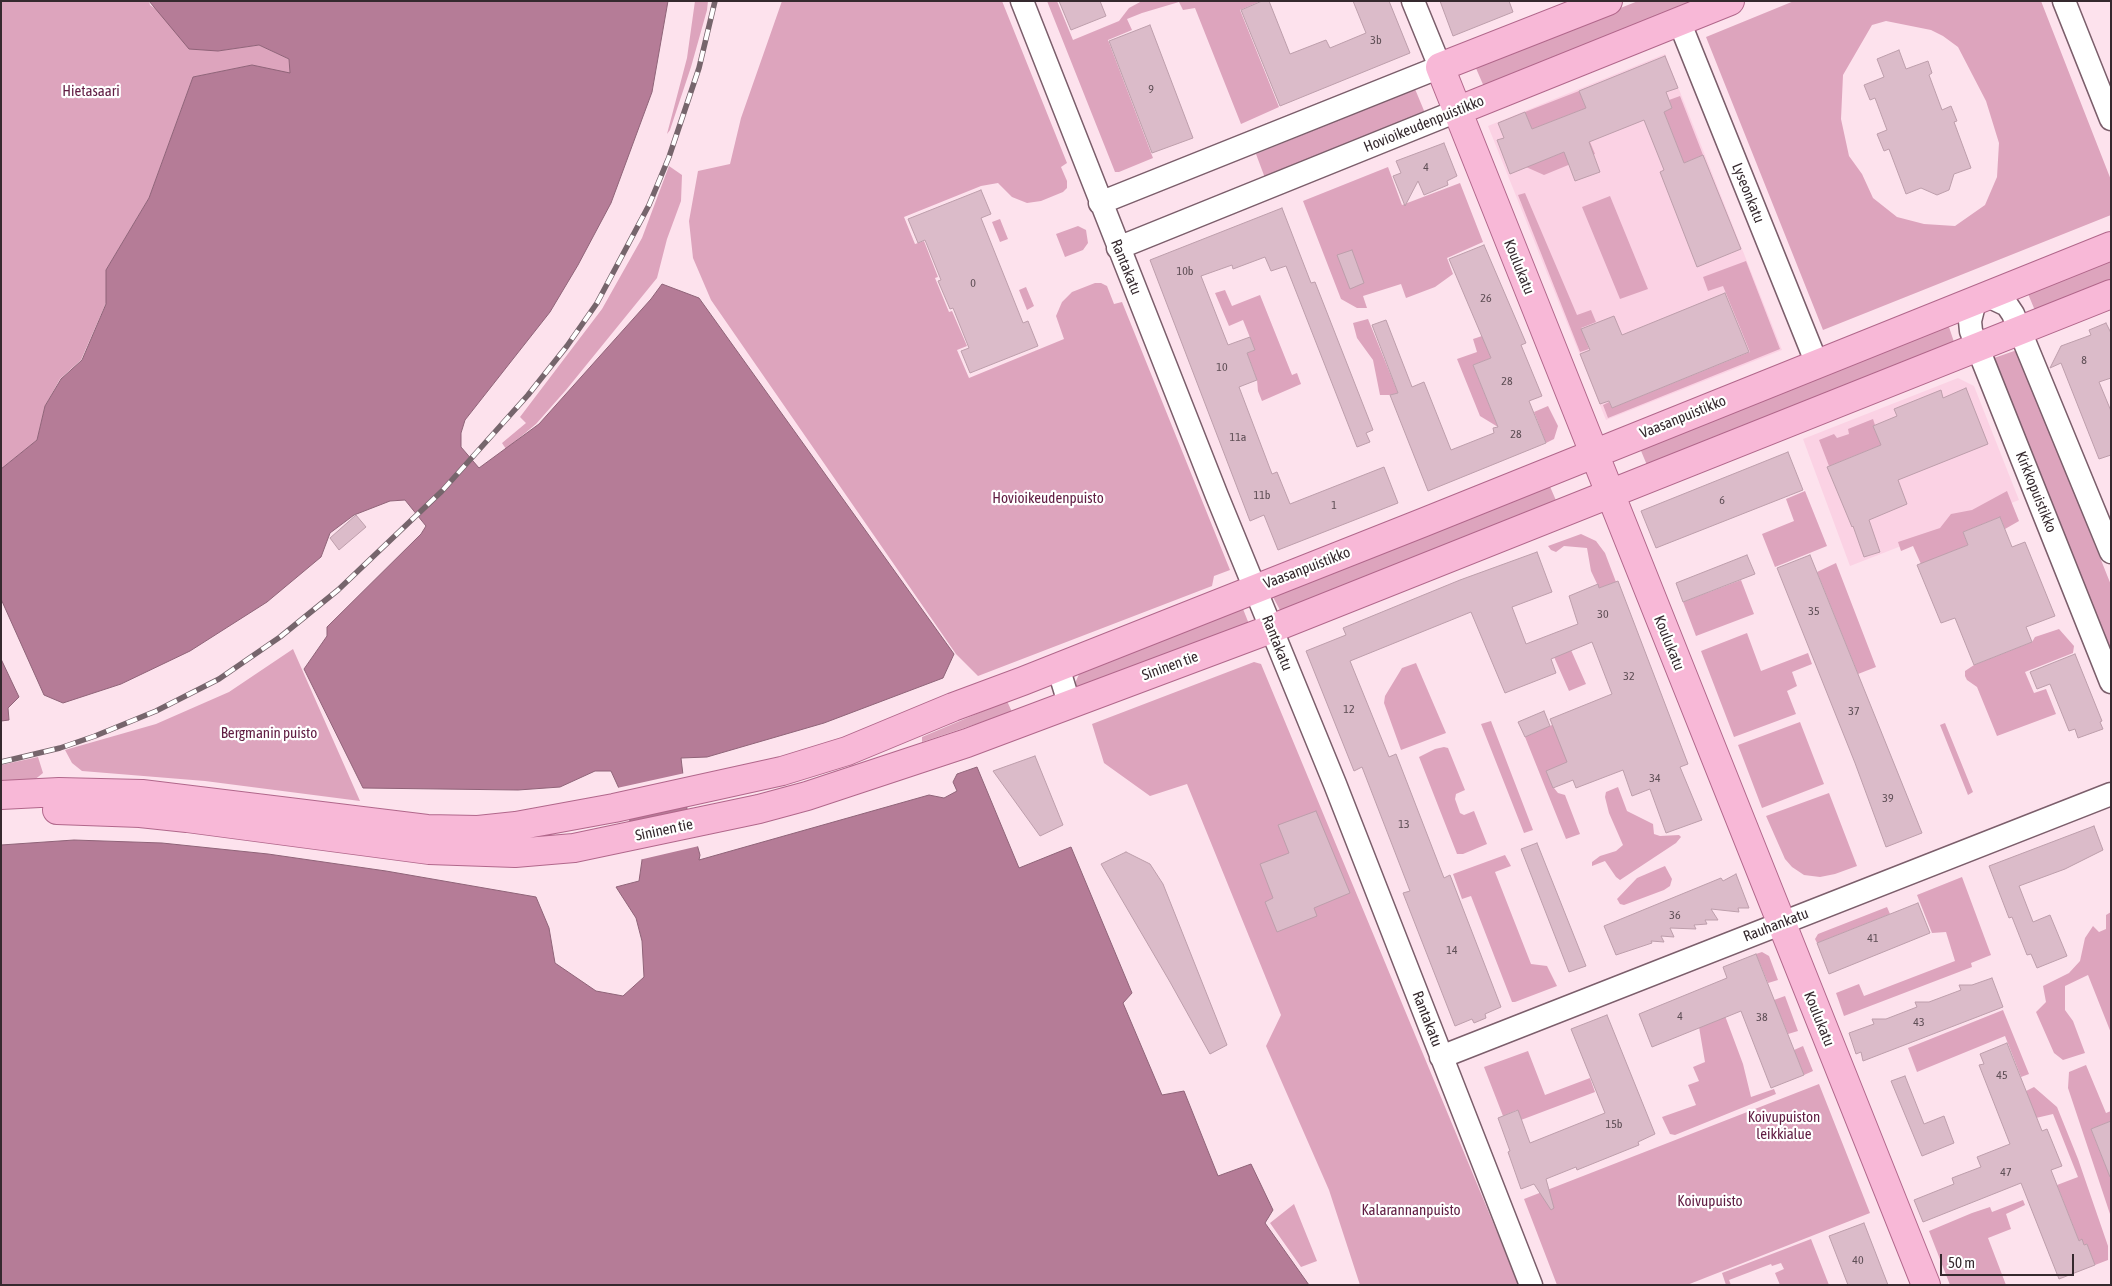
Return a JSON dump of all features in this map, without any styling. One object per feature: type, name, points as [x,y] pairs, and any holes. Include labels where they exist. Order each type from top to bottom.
[{"type":"main road","points":[[1440,67],[1608,1]]},
{"type":"main road","name":"Hovioikeudenpuistikko","points":[[1457,111],[1730,1]]},
{"type":"main road","name":"Koulukatu","points":[[1440,67],[1926,1285]]},
{"type":"main road","name":"Vaasanpuistikko","points":[[1255,588],[2111,246]]},
{"type":"main road","points":[[1272,629],[2111,294]]},
{"type":"main road","points":[[1,795],[59,792],[142,794],[427,829],[478,830],[516,826],[614,808],[782,771],[847,751],[953,707],[1255,588]]},
{"type":"main road","name":"Sininen tie","points":[[1,814],[62,810],[140,813],[429,850],[515,853],[574,848],[707,820],[807,796],[967,743],[1069,703],[1272,629]]},
{"type":"street","name":"Rantakatu","points":[[1022,1],[1100,203],[1335,784],[1531,1285]]},
{"type":"street","name":"Koulukatu","points":[[1413,1],[1440,67]]},
{"type":"street","points":[[2064,1],[2111,119]]},
{"type":"street","name":"Lyseonkatu","points":[[1679,21],[1817,364]]},
{"type":"street","points":[[1100,203],[1440,67]]},
{"type":"street","name":"Hovioikeudenpuistikko","points":[[1118,248],[1457,111]]},
{"type":"street","points":[[1982,299],[2008,305],[2021,330],[2111,552]]},
{"type":"street","name":"Kirkkopuistikko","points":[[1982,299],[1970,321],[1971,331],[2111,682]]},
{"type":"street","points":[[1058,667],[1069,703]]},
{"type":"street","name":"Rauhankatu","points":[[1441,1057],[2111,794]]},
{"type":"shaded area","points":[[149,1],[668,1],[652,92],[611,203],[550,312],[465,420],[461,433],[461,447],[479,468],[539,424],[651,299],[662,284],[699,298],[954,654],[943,678],[824,723],[707,757],[681,758],[687,809],[700,855],[699,860],[929,795],[944,798],[957,791],[953,782],[957,774],[977,767],[1019,868],[1071,847],[1132,993],[1123,1003],[1162,1095],[1184,1091],[1218,1176],[1251,1164],[1273,1210],[1265,1223],[1309,1285],[1,1285],[1,845],[74,840],[162,843],[268,854],[386,871],[536,897],[549,928],[555,963],[596,991],[623,996],[644,977],[642,941],[636,918],[616,887],[639,881],[642,860],[622,795],[611,771],[595,771],[560,787],[518,790],[363,788],[304,669],[327,636],[327,627],[421,534],[426,526],[405,500],[390,501],[354,515],[330,533],[321,557],[267,602],[190,651],[121,684],[63,703],[44,695],[1,599],[1,469],[37,440],[45,406],[61,379],[82,360],[106,304],[106,270],[149,198],[193,77],[252,65],[290,73],[289,59],[259,45],[218,51],[189,49]]},
{"type":"shaded area","points":[[1665,54],[1782,350],[1606,420],[1488,126]]},
{"type":"shaded area","points":[[1958,378],[1974,386],[2019,500],[1850,566],[1803,439]]},
{"type":"shaded area","points":[[1,659],[19,697],[8,708],[9,720],[1,721]]},
{"type":"green space","name":"Hietasaari","points":[[1,1],[149,1],[150,5],[218,51],[259,45],[289,59],[290,74],[252,65],[193,77],[149,198],[106,270],[106,303],[81,360],[60,379],[45,406],[37,440],[1,469]]},
{"type":"green space","points":[[695,1],[708,1],[707,10],[691,67],[667,134],[687,58]]},
{"type":"green space","name":"Hovioikeudenpuisto","points":[[782,1],[1002,1],[1067,163],[1061,167],[1067,181],[1067,188],[1063,192],[1041,201],[1027,203],[1012,197],[998,183],[981,186],[904,217],[915,244],[924,241],[938,277],[935,278],[949,312],[952,311],[967,346],[957,350],[969,378],[1064,339],[1056,316],[1062,302],[1072,292],[1095,283],[1101,283],[1107,286],[1114,304],[1122,302],[1230,570],[1214,576],[1212,586],[978,676],[956,654],[711,300],[693,258],[689,221],[698,171],[730,164],[741,118]]},
{"type":"green space","points":[[1047,1],[1057,1],[1073,40],[1119,21],[1129,8],[1142,1],[1261,1],[1240,10],[1279,107],[1241,124],[1195,8],[1183,10],[1179,2],[1142,13],[1127,19],[1132,30],[1108,40],[1153,158],[1115,172]]},
{"type":"green space","points":[[1638,1],[1706,1],[1485,89],[1475,66]]},
{"type":"green space","points":[[1794,1],[2041,1],[2111,180],[2111,215],[1823,330],[1706,37]],"holes":[[[1886,21],[1931,30],[1958,47],[1986,101],[1999,143],[1997,177],[1985,205],[1955,226],[1924,224],[1897,217],[1873,198],[1862,174],[1849,156],[1841,119],[1843,75],[1872,25]]]},
{"type":"green space","points":[[1415,89],[1425,113],[1265,178],[1256,154]]},
{"type":"green space","points":[[1579,91],[1586,108],[1532,129],[1525,112]]},
{"type":"green space","points":[[1680,96],[1703,155],[1684,163],[1664,112],[1672,108],[1669,100]]},
{"type":"green space","points":[[1590,142],[1595,154],[1544,175],[1526,167]]},
{"type":"green space","points":[[669,166],[682,175],[681,201],[667,239],[657,278],[536,424],[506,449],[502,443],[526,423],[520,417],[602,309],[642,238]]},
{"type":"green space","points":[[1388,167],[1402,205],[1460,183],[1483,242],[1447,258],[1453,274],[1435,287],[1406,298],[1401,284],[1363,296],[1367,308],[1357,308],[1341,299],[1303,201]]},
{"type":"green space","points":[[1525,193],[1577,315],[1591,310],[1596,322],[1581,328],[1589,349],[1580,352],[1518,195]]},
{"type":"green space","points":[[1610,196],[1648,289],[1620,299],[1582,207]]},
{"type":"green space","points":[[1000,219],[1008,239],[1000,242],[992,222]]},
{"type":"green space","points":[[1078,226],[1086,230],[1088,243],[1083,250],[1065,257],[1056,234]]},
{"type":"green space","points":[[2111,255],[2111,282],[2036,313],[2026,289]]},
{"type":"green space","points":[[1746,261],[1780,349],[1608,418],[1603,405],[1609,402],[1612,408],[1750,352],[1723,286],[1708,291],[1703,277]]},
{"type":"green space","points":[[1026,287],[1034,306],[1027,310],[1019,290]]},
{"type":"green space","points":[[1225,290],[1232,306],[1260,295],[1292,375],[1297,373],[1301,384],[1262,401],[1247,353],[1255,350],[1243,320],[1229,326],[1215,293]]},
{"type":"green space","points":[[1368,319],[1398,393],[1380,395],[1373,360],[1357,338],[1353,323]]},
{"type":"green space","points":[[1947,321],[1955,345],[1649,470],[1639,446]]},
{"type":"green space","points":[[1482,336],[1491,358],[1473,365],[1498,427],[1480,416],[1457,359],[1477,352],[1473,339]]},
{"type":"green space","points":[[2017,350],[2111,585],[2111,651],[1994,358]]},
{"type":"green space","points":[[1548,406],[1558,426],[1554,439],[1546,443],[1534,412]]},
{"type":"green space","points":[[1873,419],[1875,425],[1873,426],[1881,445],[1829,466],[1819,440],[1834,434],[1837,438],[1849,434],[1848,429]]},
{"type":"green space","points":[[1548,482],[1558,505],[1285,613],[1280,610],[1273,597]]},
{"type":"green space","points":[[1805,491],[1827,546],[1775,567],[1762,534],[1794,521],[1786,499]]},
{"type":"green space","points":[[2007,491],[2019,521],[2005,529],[2000,517],[1963,532],[1968,545],[1921,564],[1913,546],[1901,551],[1898,542],[1940,528],[1951,514],[1972,510]]},
{"type":"green space","points":[[1581,534],[1596,541],[1605,553],[1616,582],[1599,588],[1591,571],[1587,548],[1564,546],[1556,552],[1548,546]]},
{"type":"green space","points":[[1836,563],[1876,667],[1858,674],[1817,572]]},
{"type":"green space","points":[[1741,580],[1754,614],[1696,636],[1683,602]]},
{"type":"green space","points":[[1236,608],[1243,609],[1249,624],[1075,691],[1075,683],[1081,670]]},
{"type":"green space","points":[[2059,629],[2074,646],[2073,653],[2025,672],[2034,693],[2046,689],[2056,714],[1997,736],[1977,687],[1967,680],[1965,671],[1974,665],[2032,642],[2035,637]]},
{"type":"green space","points":[[1747,633],[1761,671],[1808,653],[1812,664],[1792,672],[1797,686],[1787,691],[1796,714],[1734,737],[1701,651]]},
{"type":"green space","name":"Bergmanin puisto","points":[[293,649],[360,801],[205,781],[82,771],[72,763],[65,750],[156,724],[229,692]]},
{"type":"green space","points":[[1571,650],[1586,684],[1569,691],[1554,657]]},
{"type":"green space","name":"Kalarannanpuisto","points":[[1254,662],[1261,664],[1519,1285],[1360,1285],[1329,1190],[1266,1046],[1281,1015],[1187,784],[1150,796],[1104,763],[1092,724]]},
{"type":"green space","points":[[1416,663],[1446,733],[1401,750],[1384,703],[1385,696],[1402,668]]},
{"type":"green space","points":[[1007,701],[1012,712],[922,742],[922,737]]},
{"type":"green space","points":[[1491,721],[1533,830],[1524,833],[1481,724]]},
{"type":"green space","points":[[1800,722],[1824,784],[1762,808],[1738,745]]},
{"type":"green space","points":[[1945,723],[1973,792],[1968,795],[1940,725]]},
{"type":"green space","points":[[1552,725],[1624,726],[1566,763],[1547,771],[1554,788],[1558,793],[1565,795],[1580,834],[1566,839],[1525,737]]},
{"type":"green space","points":[[1444,747],[1448,748],[1465,790],[1456,794],[1455,799],[1460,813],[1464,815],[1474,811],[1487,844],[1463,854],[1457,854],[1419,757]]},
{"type":"green space","points":[[38,757],[43,773],[33,781],[1,785],[1,765]]},
{"type":"green space","points":[[1618,787],[1627,811],[1653,824],[1654,834],[1660,836],[1679,835],[1681,837],[1676,843],[1620,880],[1605,861],[1592,866],[1592,862],[1600,856],[1616,851],[1623,845],[1609,813],[1605,797],[1606,792]]},
{"type":"green space","points":[[1829,793],[1857,866],[1820,877],[1804,875],[1792,867],[1785,859],[1766,816]]},
{"type":"green space","points":[[1505,855],[1511,866],[1495,872],[1531,964],[1547,966],[1557,986],[1515,1002],[1512,1002],[1471,896],[1462,899],[1453,874]]},
{"type":"green space","points":[[1665,866],[1672,879],[1670,886],[1624,905],[1620,904],[1617,899],[1637,878]]},
{"type":"green space","points":[[1962,877],[1991,955],[1971,963],[1972,967],[1844,1016],[1836,993],[1859,984],[1864,996],[1955,961],[1946,932],[1932,933],[1917,895]]},
{"type":"green space","points":[[1887,907],[1890,914],[1817,943],[1815,939],[1818,934]]},
{"type":"green space","points":[[2111,912],[2111,1033],[2088,975],[2065,986],[2065,1010],[2073,1021],[2085,1053],[2063,1060],[2054,1053],[2036,1012],[2046,1002],[2043,986],[2069,973],[2080,961],[2085,938],[2093,926],[2099,932],[2106,929],[2106,915]]},
{"type":"green space","points":[[1762,952],[1769,956],[1778,980],[1768,983],[1756,954]]},
{"type":"green space","points":[[1707,986],[1715,989],[1743,1064],[1751,1097],[1774,1089],[1776,1094],[1675,1135],[1670,1134],[1662,1117],[1696,1105],[1688,1085],[1699,1081],[1693,1067],[1705,1062],[1699,1027],[1720,1019]]},
{"type":"green space","points":[[1785,996],[1798,1031],[1788,1034],[1774,1000]]},
{"type":"green space","points":[[2003,1010],[2029,1074],[2021,1077],[2005,1036],[1917,1072],[1908,1048]]},
{"type":"green space","points":[[1803,1046],[1813,1071],[1804,1075],[1794,1050]]},
{"type":"green space","points":[[1528,1051],[1545,1095],[1590,1078],[1595,1092],[1521,1120],[1517,1110],[1503,1116],[1484,1067]]},
{"type":"green space","points":[[2086,1065],[2106,1113],[2111,1111],[2111,1121],[2091,1129],[2111,1179],[2111,1217],[2068,1088],[2069,1072]]},
{"type":"green space","name":"Koivupuisto","points":[[1819,1084],[1870,1213],[1687,1285],[1557,1285],[1524,1199]]},
{"type":"green space","points":[[2034,1087],[2057,1107],[2078,1159],[2108,1246],[2108,1260],[2095,1265],[2087,1244],[2084,1245],[2082,1240],[2079,1241],[2057,1185],[2078,1177],[2053,1114],[2036,1118],[2026,1091]]},
{"type":"green space","points":[[2023,1200],[2025,1205],[2006,1214],[2011,1229],[1988,1238],[2006,1285],[1950,1285],[1929,1231],[1990,1207],[1992,1212]]},
{"type":"green space","points":[[1294,1204],[1317,1261],[1301,1267],[1270,1223]]},
{"type":"green space","points":[[1811,1239],[1829,1285],[1780,1285],[1775,1273],[1784,1269],[1781,1263],[1772,1266],[1771,1264],[1729,1280],[1731,1285],[1726,1285],[1722,1273]]},
{"type":"pier","points":[[685,773],[689,805],[620,796],[617,788]]},
{"type":"pier","points":[[690,814],[699,846],[639,860],[629,827]]},
{"type":"building","points":[[1059,1],[1100,1],[1106,16],[1071,30]]},
{"type":"building","points":[[1262,1],[1269,1],[1290,54],[1326,40],[1330,48],[1366,33],[1353,1],[1389,1],[1410,53],[1280,106],[1241,10]]},
{"type":"building","points":[[1440,1],[1509,1],[1513,12],[1453,36]]},
{"type":"building","points":[[1150,25],[1193,138],[1152,153],[1109,41]]},
{"type":"building","points":[[1899,50],[1906,69],[1928,61],[1932,73],[1929,75],[1942,110],[1951,106],[1957,121],[1954,122],[1971,168],[1954,174],[1949,190],[1937,195],[1921,188],[1906,194],[1889,149],[1884,151],[1877,134],[1887,130],[1875,98],[1870,100],[1864,85],[1884,77],[1877,59]]},
{"type":"building","points":[[1665,56],[1678,88],[1666,92],[1672,108],[1664,112],[1684,163],[1703,155],[1741,249],[1697,267],[1660,172],[1664,170],[1644,120],[1589,142],[1600,172],[1575,181],[1564,152],[1510,174],[1497,140],[1504,138],[1498,123],[1525,112],[1532,129],[1586,108],[1579,91]]},
{"type":"building","points":[[1444,143],[1457,176],[1447,181],[1448,185],[1424,195],[1418,181],[1405,206],[1393,176],[1401,173],[1396,161]]},
{"type":"building","points":[[981,190],[991,214],[981,218],[1023,323],[1028,321],[1038,346],[970,373],[961,351],[969,348],[953,308],[950,309],[938,281],[941,280],[925,240],[918,243],[908,219]]},
{"type":"building","points":[[1282,208],[1311,283],[1315,282],[1373,430],[1366,433],[1370,442],[1357,447],[1286,266],[1271,271],[1265,257],[1233,269],[1232,265],[1201,276],[1228,345],[1250,337],[1255,350],[1247,353],[1257,380],[1239,387],[1272,474],[1277,472],[1290,504],[1384,467],[1398,503],[1278,550],[1264,515],[1250,521],[1150,260]]},
{"type":"building","points":[[1484,245],[1526,343],[1521,345],[1542,396],[1529,401],[1546,443],[1428,491],[1390,395],[1398,393],[1372,325],[1386,320],[1412,387],[1424,382],[1451,450],[1494,433],[1493,428],[1498,427],[1473,365],[1491,358],[1449,259]]},
{"type":"building","points":[[1352,250],[1364,283],[1350,289],[1337,255]]},
{"type":"building","points":[[1725,293],[1749,352],[1612,408],[1609,401],[1600,404],[1580,354],[1590,350],[1581,329],[1614,316],[1622,335]]},
{"type":"building","points":[[2106,323],[2111,333],[2111,378],[2099,382],[2111,411],[2111,455],[2099,459],[2061,363],[2050,368],[2061,346],[2091,335],[2089,330]]},
{"type":"building","points":[[1966,388],[1988,444],[1898,480],[1907,504],[1869,520],[1880,552],[1864,557],[1853,526],[1827,467],[1881,445],[1873,426],[1897,416],[1894,409],[1941,390],[1943,398]]},
{"type":"building","points":[[1788,452],[1803,490],[1656,548],[1641,511]]},
{"type":"building","points":[[356,515],[366,527],[339,550],[330,538]]},
{"type":"building","points":[[2000,517],[2012,547],[2025,542],[2055,616],[2026,627],[2032,642],[1974,665],[1955,618],[1941,623],[1917,565],[1968,545],[1963,532]]},
{"type":"building","points":[[1537,552],[1552,592],[1512,607],[1526,644],[1578,624],[1569,596],[1598,584],[1599,588],[1618,581],[1688,764],[1680,767],[1702,820],[1666,833],[1650,789],[1632,796],[1623,770],[1576,788],[1573,780],[1553,788],[1546,771],[1567,762],[1550,719],[1612,694],[1592,642],[1551,659],[1556,673],[1505,693],[1471,612],[1350,661],[1389,757],[1396,754],[1444,878],[1450,875],[1501,1007],[1485,1014],[1486,1018],[1474,1023],[1472,1019],[1455,1026],[1403,893],[1410,891],[1362,767],[1354,771],[1306,651],[1346,635],[1343,628],[1460,580]]},
{"type":"building","points":[[1747,555],[1755,574],[1683,602],[1676,583]]},
{"type":"building","points":[[1810,555],[1922,833],[1886,847],[1855,763],[1777,568]]},
{"type":"building","points":[[2075,654],[2102,721],[2100,722],[2103,729],[2078,738],[2075,729],[2069,731],[2050,684],[2037,689],[2030,672]]},
{"type":"building","points":[[1544,711],[1550,726],[1525,737],[1518,722]]},
{"type":"building","points":[[1035,756],[1063,825],[1040,836],[993,771]]},
{"type":"building","points":[[1316,811],[1350,893],[1314,908],[1317,916],[1277,932],[1265,902],[1273,898],[1260,864],[1289,853],[1278,825]]},
{"type":"building","points":[[2094,826],[2103,850],[2065,869],[2019,886],[2033,922],[2050,915],[2067,956],[2037,968],[2031,954],[2027,955],[2012,917],[2009,918],[1989,866]]},
{"type":"building","points":[[1537,843],[1586,966],[1569,972],[1521,849]]},
{"type":"building","points":[[1126,852],[1150,864],[1163,884],[1227,1045],[1210,1054],[1101,864]]},
{"type":"building","points":[[1736,874],[1749,908],[1738,908],[1739,912],[1711,909],[1718,920],[1705,920],[1707,924],[1694,925],[1696,929],[1670,928],[1674,937],[1661,936],[1664,942],[1651,941],[1652,943],[1616,955],[1604,926],[1721,878],[1723,881]]},
{"type":"building","points":[[1918,903],[1930,933],[1829,974],[1817,943]]},
{"type":"building","points":[[1756,954],[1804,1075],[1771,1088],[1741,1011],[1652,1047],[1639,1014],[1727,978],[1723,967]]},
{"type":"building","points":[[1992,978],[2003,1007],[1863,1061],[1861,1052],[1856,1054],[1849,1033],[1874,1024],[1872,1019],[1886,1019],[1917,1007],[1915,1002],[1929,1002],[1961,990],[1959,985],[1972,985]]},
{"type":"building","points":[[1607,1015],[1655,1134],[1638,1142],[1639,1145],[1577,1170],[1576,1167],[1546,1179],[1554,1208],[1551,1210],[1534,1184],[1521,1189],[1498,1118],[1518,1110],[1530,1143],[1605,1113],[1571,1029]]},
{"type":"building","points":[[2007,1043],[2042,1131],[2047,1129],[2062,1166],[2051,1170],[2079,1241],[2082,1239],[2084,1245],[2087,1244],[2095,1265],[2059,1279],[2021,1183],[1923,1222],[1914,1200],[1954,1184],[1952,1178],[1981,1167],[1977,1157],[2010,1144],[1979,1065],[1984,1064],[1980,1054]]},
{"type":"building","points":[[1905,1076],[1924,1124],[1944,1116],[1954,1143],[1922,1156],[1891,1081]]},
{"type":"building","points":[[2111,1121],[2111,1177],[2110,1177],[2091,1129]]},
{"type":"building","points":[[1864,1223],[1888,1285],[1848,1285],[1829,1236]]},
{"type":"railway","points":[[1,762],[60,748],[95,736],[156,711],[219,679],[280,637],[338,590],[442,491],[528,395],[567,346],[597,303],[649,205],[669,157],[699,68],[715,1]]},
{"type":"park label","name":"Koivupuiston leikkialue","points":[[1784,1126]]}]
